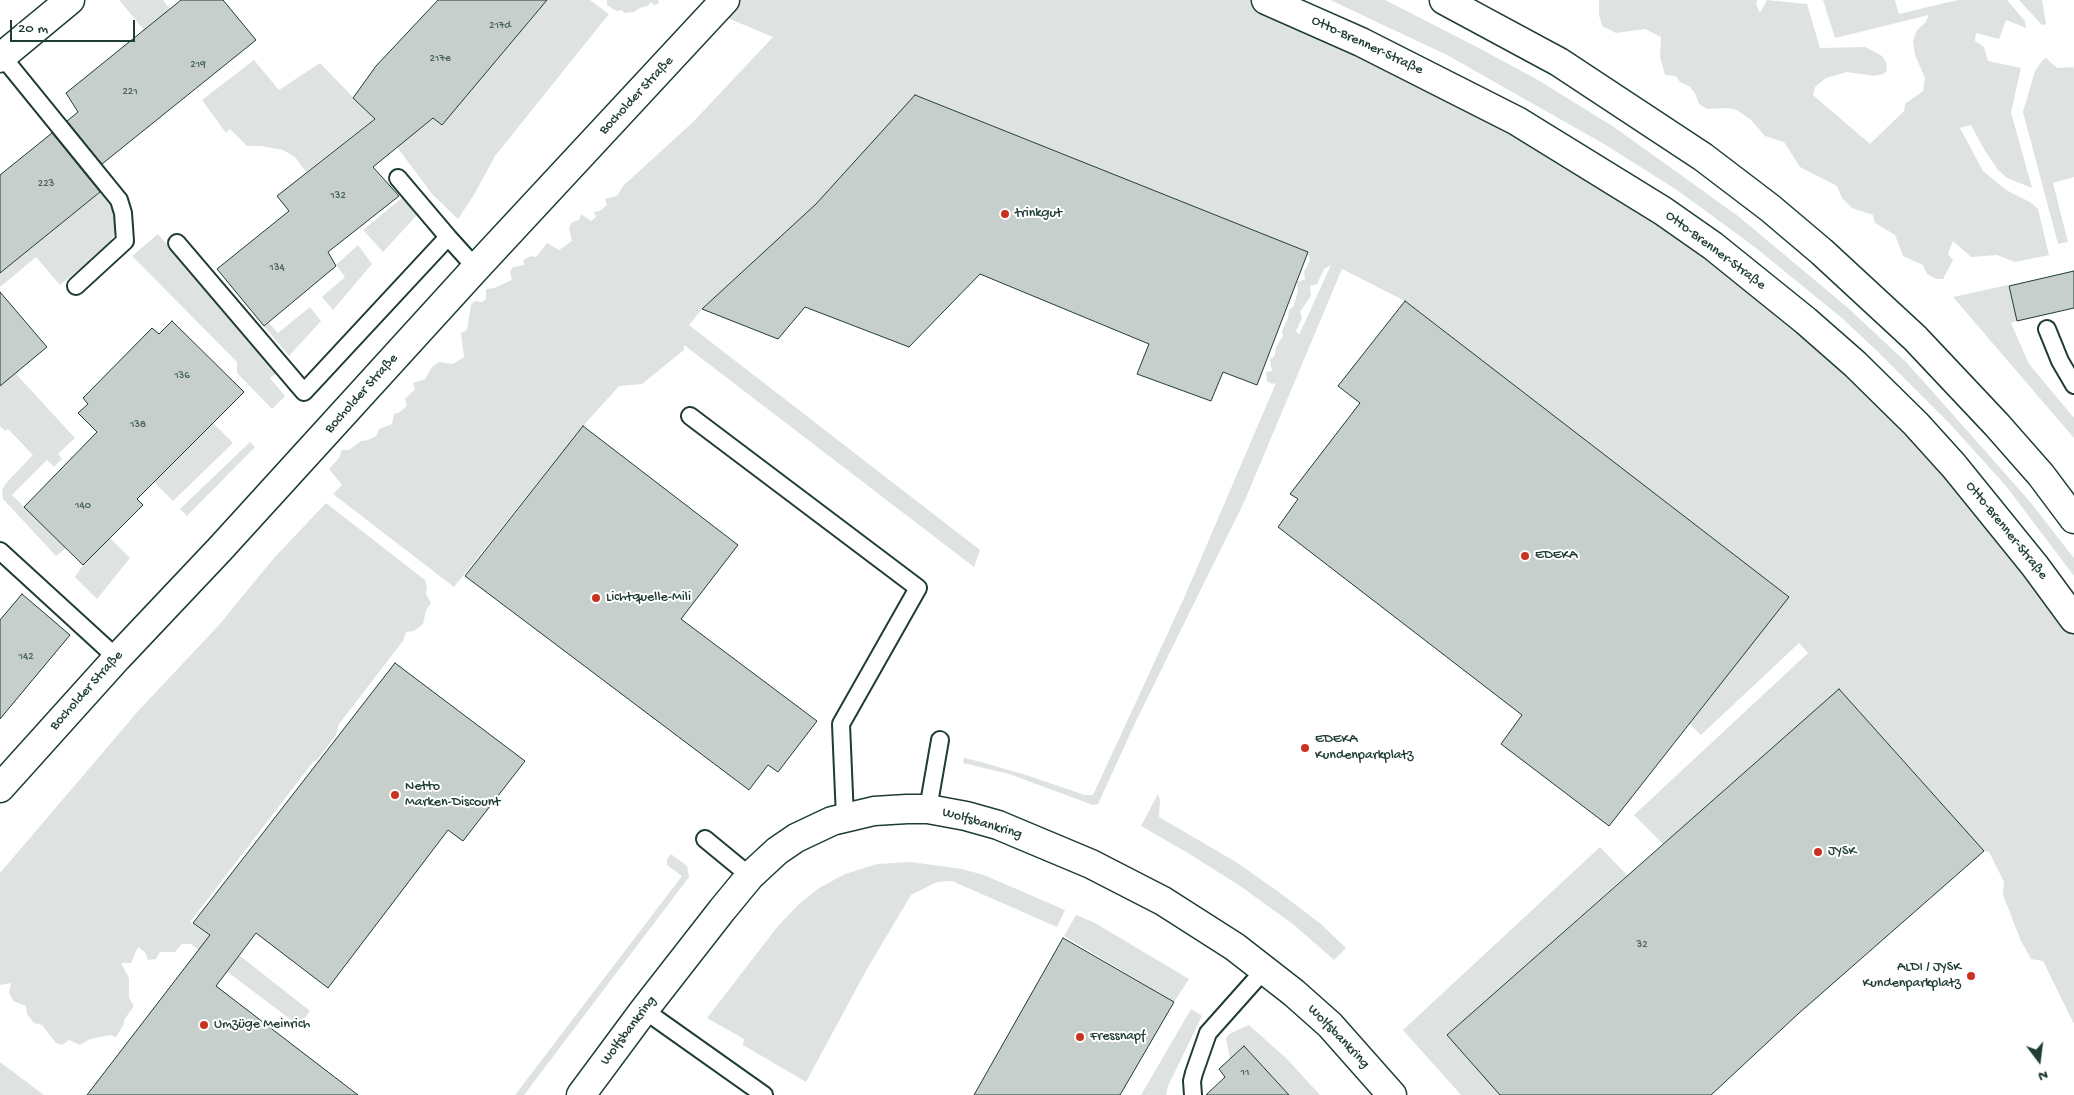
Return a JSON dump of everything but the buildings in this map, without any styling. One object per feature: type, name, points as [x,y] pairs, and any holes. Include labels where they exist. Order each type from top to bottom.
[{"type":"street","points":[[3,50],[70,0]]},
{"type":"street","name":"Bocholder Straße","points":[[0,788],[117,658],[725,0]]},
{"type":"street","name":"Otto-Brenner-Straße","points":[[1266,0],[1361,42],[1517,121],[1663,211],[1713,246],[1806,320],[1855,364],[1916,424],[1954,466],[2035,566],[2074,619]]},
{"type":"street","points":[[1444,0],[1559,62],[1703,158],[1770,208],[1915,338],[1997,425],[2041,476],[2074,519]]},
{"type":"street","name":"Wolfsbankring","points":[[581,1095],[644,1010],[750,876],[777,852],[796,838],[832,821],[882,810],[928,809],[966,816],[998,825],[1091,864],[1163,901],[1235,947],[1330,1025],[1392,1095]]},
{"type":"lane","points":[[3,50],[119,200],[123,212],[125,241],[76,286]]},
{"type":"lane","points":[[398,178],[476,268]]},
{"type":"lane","points":[[177,244],[304,392],[448,237]]},
{"type":"lane","points":[[2047,329],[2060,361],[2074,385]]},
{"type":"lane","points":[[690,416],[918,588],[841,724],[845,818]]},
{"type":"lane","points":[[0,551],[117,658]]},
{"type":"lane","points":[[928,809],[940,740]]},
{"type":"lane","points":[[705,839],[750,876]]},
{"type":"lane","points":[[1193,1095],[1194,1073],[1208,1033],[1265,970]]},
{"type":"lane","points":[[644,1010],[764,1095]]},
{"type":"shaded area","points":[[119,0],[163,0],[170,9],[144,30]]},
{"type":"shaded area","points":[[547,0],[590,0],[609,14],[495,156],[458,219],[432,194],[397,147],[400,90],[442,125]]},
{"type":"shaded area","points":[[607,0],[659,0],[658,4],[654,5],[651,2],[649,5],[634,12],[624,13],[622,10],[617,11],[607,5]]},
{"type":"shaded area","points":[[725,0],[1266,0],[1455,88],[1806,321],[2074,619],[2074,1024],[2043,961],[2031,959],[2021,941],[2003,895],[2004,882],[1989,852],[1984,851],[1839,689],[1663,844],[1634,815],[1808,653],[1799,643],[1701,735],[1690,724],[1788,597],[1405,301],[1342,269],[1245,500],[1137,719],[1098,804],[1093,805],[1009,774],[963,763],[964,758],[981,762],[1085,795],[1093,795],[1184,598],[1276,383],[1272,384],[1267,381],[1266,372],[1272,371],[1270,360],[1275,355],[1276,347],[1283,336],[1282,331],[1288,318],[1289,310],[1293,307],[1298,291],[1297,282],[1305,279],[1304,272],[1310,260],[1308,252],[916,95],[816,204],[702,309],[689,325],[980,550],[974,567],[684,345],[684,350],[642,384],[619,386],[583,426],[454,587],[333,494],[342,485],[329,469],[339,458],[342,450],[349,450],[361,441],[376,436],[379,429],[392,424],[394,414],[407,406],[405,399],[415,389],[413,383],[425,379],[432,367],[439,362],[453,364],[464,357],[461,333],[467,330],[471,305],[475,301],[482,302],[486,299],[486,289],[494,288],[512,280],[510,272],[513,267],[524,265],[523,260],[531,256],[536,257],[547,243],[559,250],[572,241],[569,228],[572,222],[579,220],[581,214],[591,221],[596,217],[594,212],[600,211],[607,205],[605,199],[617,196],[623,186],[693,122],[773,37],[713,12]],"holes":[[[1331,265],[1299,335],[1296,331],[1302,318],[1300,312],[1311,296],[1310,286],[1317,284],[1324,269]]]},
{"type":"shaded area","points":[[1330,0],[1385,0],[1477,47],[1538,80],[1614,127],[1738,216],[1847,307],[1907,363],[2032,504],[2074,558],[2074,576],[2006,486],[1950,424],[1843,319],[1756,248],[1677,190],[1604,144],[1447,55]]},
{"type":"shaded area","points":[[1599,0],[1757,0],[1756,4],[1760,13],[1767,0],[1807,4],[1820,48],[1865,47],[1882,56],[1886,62],[1887,71],[1883,74],[1874,76],[1847,72],[1826,78],[1815,87],[1813,95],[1870,144],[1904,111],[1905,104],[1923,91],[1925,78],[1915,55],[1913,41],[1917,30],[1925,23],[1929,15],[1835,38],[1823,0],[1895,0],[1899,14],[1958,0],[2007,0],[2025,21],[2026,28],[2006,20],[1999,39],[1976,33],[1975,41],[1984,47],[1988,61],[2021,68],[2011,112],[2032,188],[2007,178],[1998,170],[1971,125],[1960,128],[1983,171],[2006,190],[2030,202],[2038,209],[2049,255],[2015,262],[1997,255],[1971,257],[1953,241],[1948,254],[1953,260],[1943,279],[1936,279],[1927,274],[1923,265],[1903,256],[1895,235],[1875,223],[1873,215],[1852,208],[1842,198],[1837,186],[1800,167],[1784,142],[1765,136],[1751,120],[1737,110],[1728,108],[1707,109],[1699,104],[1695,93],[1689,86],[1680,82],[1676,76],[1665,75],[1660,57],[1661,37],[1645,29],[1616,33],[1602,26],[1599,15]]},
{"type":"shaded area","points":[[2019,0],[2042,0],[2046,24],[2042,25]]},
{"type":"shaded area","points":[[2046,58],[2057,68],[2073,67],[2074,70],[2074,177],[2053,183],[2068,242],[2058,244],[2023,112],[2035,71]]},
{"type":"shaded area","points":[[254,60],[279,90],[320,63],[374,119],[306,172],[295,157],[283,150],[261,146],[247,146],[230,129],[226,133],[202,100]]},
{"type":"shaded area","points":[[100,192],[116,212],[115,234],[105,249],[60,285],[36,257],[0,287],[0,273]]},
{"type":"shaded area","points":[[403,197],[417,215],[383,252],[363,230]]},
{"type":"shaded area","points":[[158,234],[277,373],[270,378],[285,396],[272,409],[237,373],[237,362],[132,256]]},
{"type":"shaded area","points":[[358,245],[372,264],[333,310],[322,297],[345,277],[336,265]]},
{"type":"shaded area","points":[[2008,285],[2017,321],[2011,323],[2029,364],[2074,418],[2074,438],[1953,297]]},
{"type":"shaded area","points":[[310,307],[321,321],[289,356],[264,326],[268,322],[278,333]]},
{"type":"shaded area","points":[[0,349],[19,371],[17,375],[75,438],[58,454],[62,459],[54,467],[47,460],[12,495],[66,548],[56,556],[3,499],[2,490],[7,482],[33,455],[8,429],[5,431],[0,426]]},
{"type":"shaded area","points":[[213,423],[233,443],[173,501],[154,482]]},
{"type":"shaded area","points":[[250,442],[255,447],[187,516],[180,509]]},
{"type":"shaded area","points":[[326,503],[425,580],[426,594],[431,603],[426,610],[423,624],[414,631],[406,632],[403,641],[339,724],[336,735],[317,760],[313,762],[190,922],[239,955],[310,1011],[299,1026],[191,944],[182,944],[175,952],[160,952],[156,959],[148,960],[145,952],[138,947],[131,963],[121,963],[129,978],[129,998],[134,1006],[124,1020],[124,1024],[116,1037],[110,1035],[90,1039],[80,1045],[69,1040],[62,1045],[56,1043],[42,1025],[34,1023],[27,1014],[26,1006],[13,1001],[9,992],[11,983],[0,985],[0,873],[139,710],[219,625],[273,559]]},
{"type":"shaded area","points":[[110,538],[130,558],[97,599],[75,577],[83,565]]},
{"type":"shaded area","points":[[1158,794],[1160,801],[1159,817],[1236,862],[1276,890],[1321,924],[1346,948],[1334,960],[1294,925],[1243,888],[1141,826]]},
{"type":"shaded area","points":[[1600,847],[1627,875],[1447,1035],[1500,1095],[1461,1095],[1403,1030]]},
{"type":"shaded area","points":[[671,854],[687,866],[689,877],[524,1095],[515,1095],[682,876],[667,865],[667,859]]},
{"type":"shaded area","points":[[911,862],[962,869],[984,875],[1065,910],[1057,927],[952,881],[937,882],[911,895],[867,969],[806,1082],[743,1045],[744,1039],[707,1018],[778,926],[799,904],[819,888],[845,874],[877,864]]},
{"type":"shaded area","points":[[1076,915],[1095,923],[1189,979],[1174,1002],[1064,936]]},
{"type":"shaded area","points":[[1191,1009],[1202,1016],[1168,1086],[1166,1095],[1141,1095]]},
{"type":"shaded area","points":[[1249,1025],[1287,1059],[1320,1095],[1289,1095],[1244,1046],[1230,1059],[1226,1038],[1229,1034]]},
{"type":"shaded area","points":[[0,1062],[44,1095],[0,1095]]},
{"type":"place","name":"trinkgut","points":[[1005,214]]},
{"type":"place","name":"EDEKA","points":[[1525,556]]},
{"type":"place","name":"Lichtquelle-Mili","points":[[596,598]]},
{"type":"place","name":"EDEKA Kundenparkplatz","points":[[1305,748]]},
{"type":"place","name":"Netto Marken-Discount","points":[[395,795]]},
{"type":"place","name":"JYSK","points":[[1818,852]]},
{"type":"place","name":"ALDI / JYSK Kundenparkplatz","points":[[1971,976]]},
{"type":"place","name":"Umzüge Meinrich","points":[[204,1025]]},
{"type":"place","name":"Fressnapf","points":[[1080,1037]]}]
